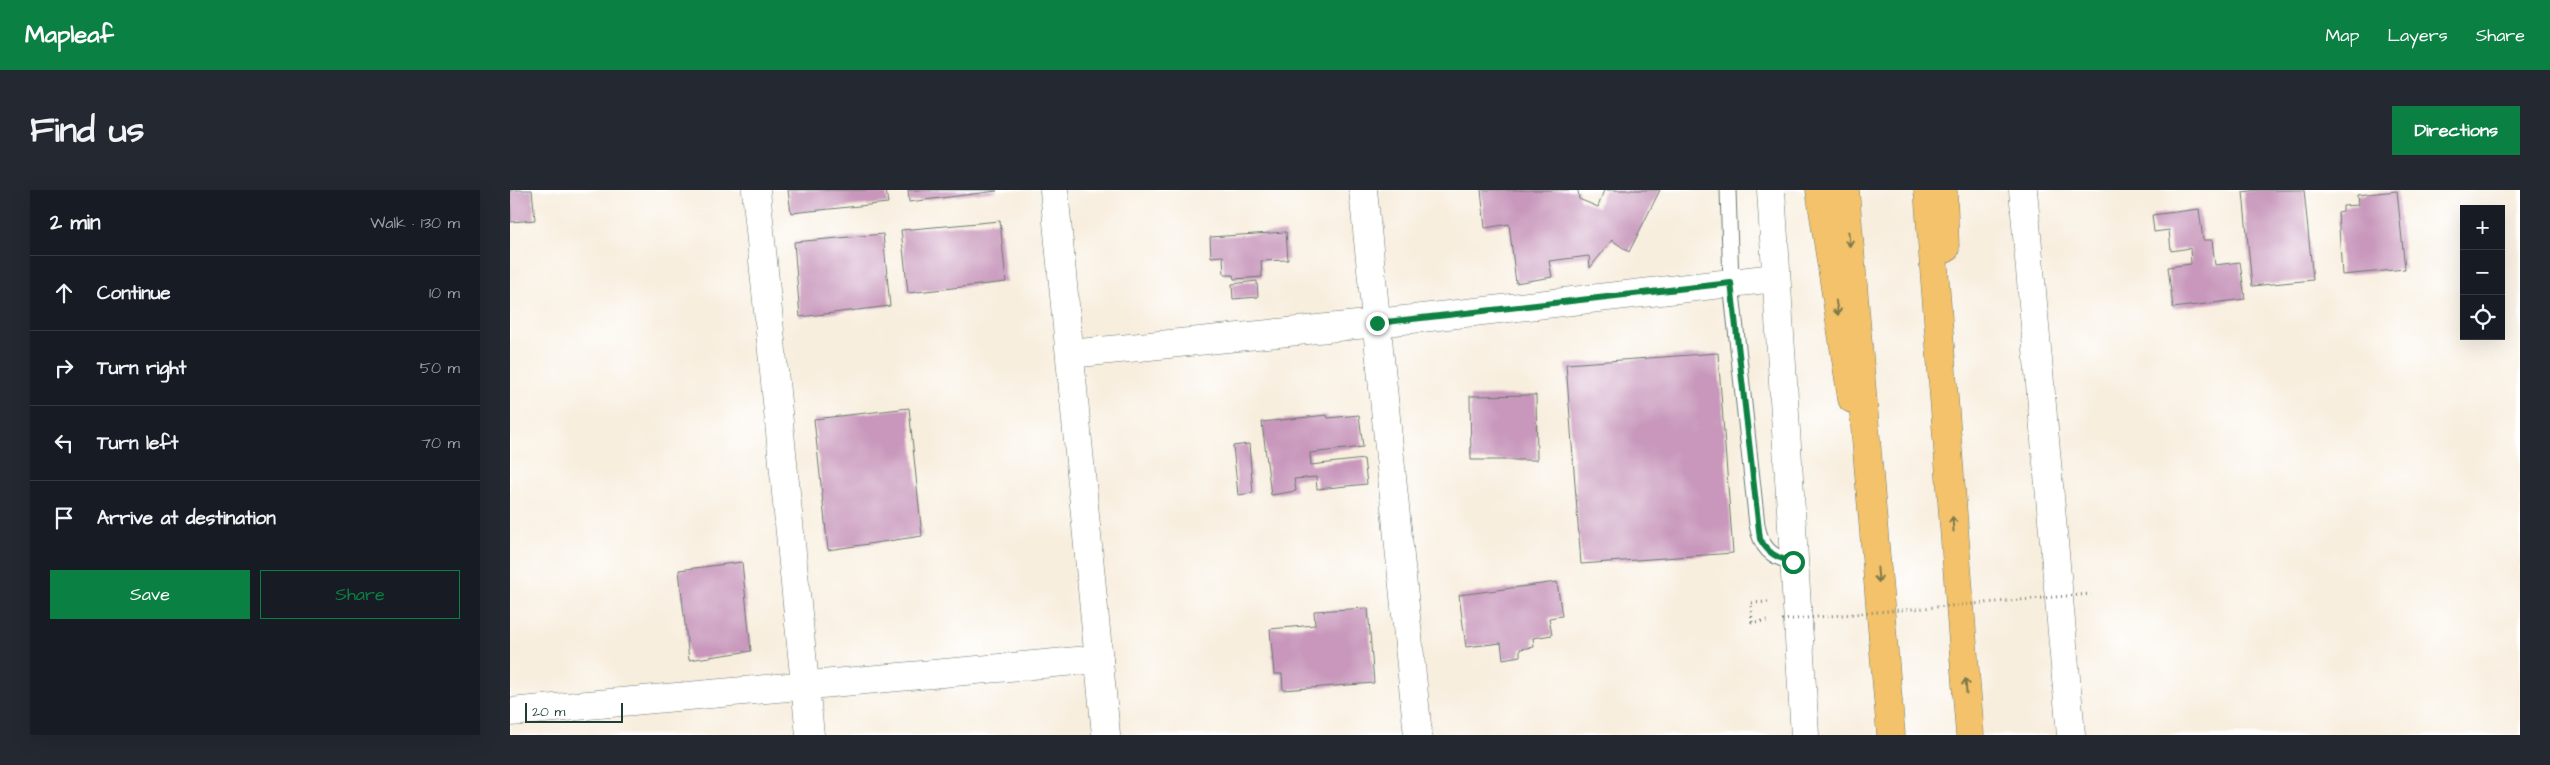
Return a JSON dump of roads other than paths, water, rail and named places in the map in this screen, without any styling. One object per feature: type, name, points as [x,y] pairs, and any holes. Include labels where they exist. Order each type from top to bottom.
[{"type":"main road","points":[[1820,190],[1828,256],[1874,537]]},
{"type":"main road","points":[[1845,190],[1891,735]]},
{"type":"main road","points":[[1928,190],[1970,735]]},
{"type":"main road","points":[[1943,190],[1947,316],[1944,408]]},
{"type":"street","points":[[756,190],[810,735]]},
{"type":"street","points":[[1054,190],[1106,735]]},
{"type":"street","points":[[1363,190],[1418,735]]},
{"type":"street","points":[[1770,190],[1805,735]]},
{"type":"street","points":[[2023,190],[2071,735]]},
{"type":"street","points":[[1070,354],[1377,323],[1775,278]]},
{"type":"street","points":[[510,712],[804,684],[1099,659]]},
{"type":"lane","points":[[1728,190],[1731,283],[1760,539],[1767,551],[1779,559],[1793,562]]}]
